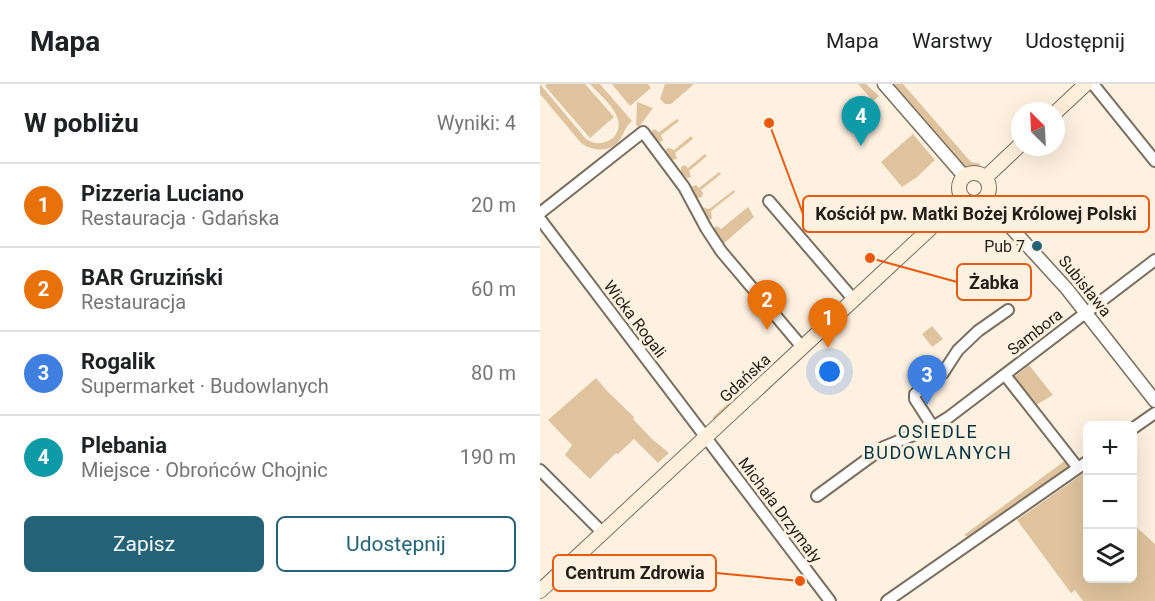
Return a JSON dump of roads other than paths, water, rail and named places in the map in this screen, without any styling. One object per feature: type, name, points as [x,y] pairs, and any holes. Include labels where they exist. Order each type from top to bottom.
[{"type":"main road","points":[[1065,104],[1086,84]]},
{"type":"main road","points":[[985,178],[1011,154]]},
{"type":"main road","points":[[975,173],[985,178],[988,188],[984,198],[974,202],[963,198],[959,187],[964,176],[975,173]]},
{"type":"main road","name":"Gdańska","points":[[540,591],[963,198]]},
{"type":"street","points":[[884,84],[964,176]]},
{"type":"street","points":[[1094,84],[1155,161]]},
{"type":"street","points":[[540,213],[643,132],[684,187],[721,250],[802,347]]},
{"type":"street","name":"Subisława","points":[[984,198],[1086,312],[1155,400]]},
{"type":"street","points":[[769,201],[854,300]]},
{"type":"street","name":"Wicka Rogali","points":[[540,219],[706,437]]},
{"type":"street","name":"Sambora","points":[[818,496],[884,447],[933,427],[949,417],[1155,260]]},
{"type":"street","points":[[933,427],[915,399],[915,394],[943,373],[958,350],[978,331],[1008,310]]},
{"type":"street","points":[[1005,375],[1078,468]]},
{"type":"street","points":[[1137,426],[1155,413]]},
{"type":"street","name":"Michała Drzymały","points":[[706,437],[830,601]]},
{"type":"street","points":[[887,601],[1083,464]]},
{"type":"street","points":[[540,470],[603,533]]},
{"type":"place","name":"Kościół pw. Matki Bożej Królowej Polski","points":[[769,123]]},
{"type":"place","name":"Plebania","points":[[861,146]]},
{"type":"place","name":"Pub 7","points":[[1037,246]]},
{"type":"place","name":"Żabka","points":[[870,258]]},
{"type":"place","name":"BAR Gruziński","points":[[767,330]]},
{"type":"place","name":"Pizzeria Luciano","points":[[828,348]]},
{"type":"place","name":"Rogalik","points":[[927,405]]},
{"type":"place","name":"Centrum Zdrowia","points":[[800,581]]},
{"type":"district","name":"OSIEDLE BUDOWLANYCH","points":[[938,441]]}]
